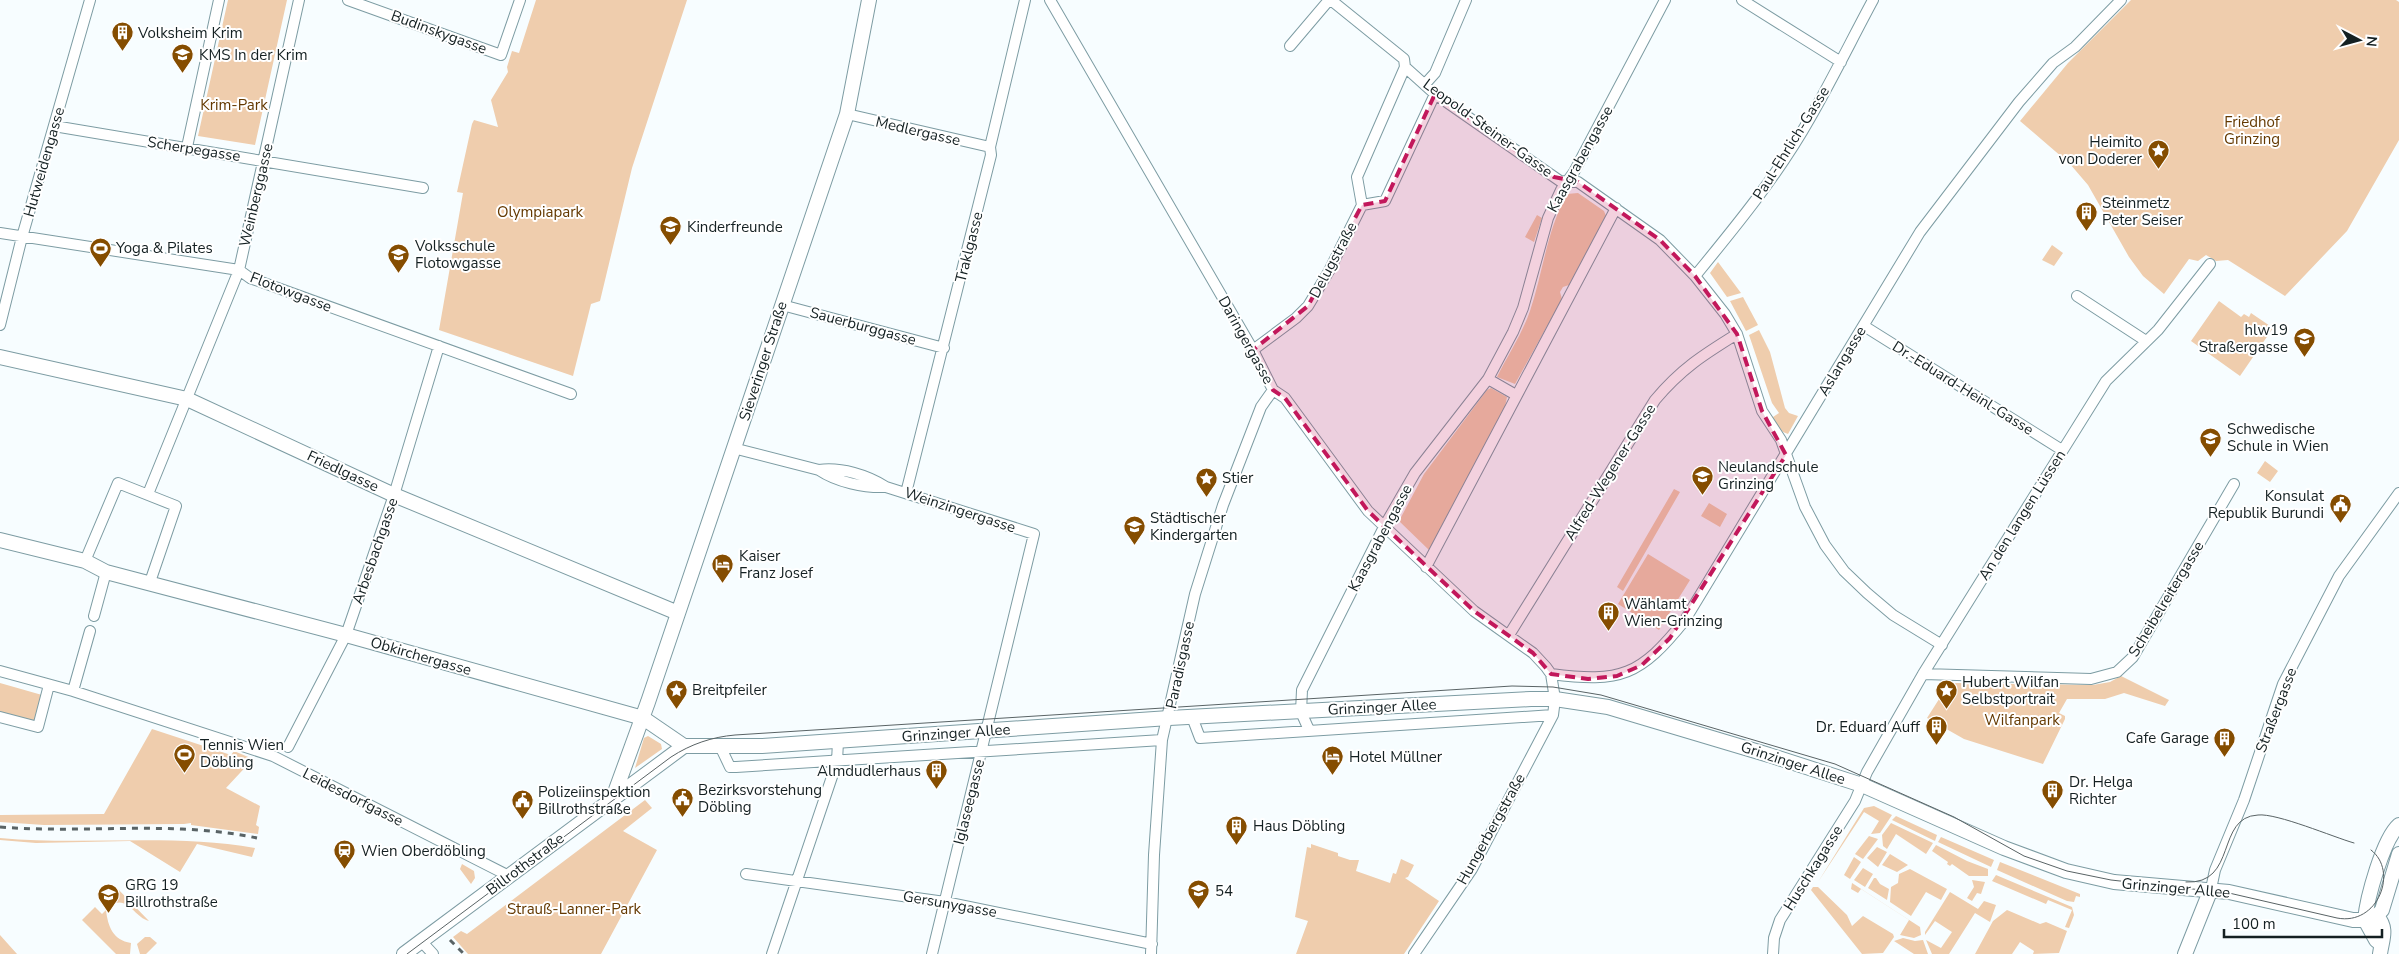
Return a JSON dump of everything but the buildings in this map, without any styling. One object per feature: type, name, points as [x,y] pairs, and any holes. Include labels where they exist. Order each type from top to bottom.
[{"type":"street","name":"Hutweidengasse","points":[[0,325],[22,237],[90,0]]},
{"type":"street","points":[[187,147],[219,0]]},
{"type":"street","name":"Weinberggasse","points":[[148,494],[239,270],[299,0]]},
{"type":"street","name":"Budinskygasse","points":[[348,0],[502,55],[520,0]]},
{"type":"street","name":"Sieveringer Straße","points":[[643,718],[847,114],[869,0]]},
{"type":"street","name":"Traklgasse","points":[[906,493],[991,155],[990,147],[1025,0]]},
{"type":"street","name":"Daringergasse","points":[[1050,0],[1253,350],[1273,390],[1285,398],[1368,511],[1474,611],[1533,653],[1551,674]]},
{"type":"street","name":"Leopold-Steiner-Gasse","points":[[1290,46],[1330,0],[1404,59],[1405,67],[1435,94],[1560,181],[1578,182],[1660,240],[1695,276],[1725,314],[1737,334],[1762,411],[1781,440],[1805,507],[1825,545],[1844,571],[1894,615],[1942,645]]},
{"type":"street","points":[[1426,84],[1435,73],[1466,0]]},
{"type":"street","name":"Kaasgrabengasse","points":[[1302,712],[1302,690],[1385,525],[1415,473],[1488,379],[1513,332],[1523,308],[1548,218],[1561,190],[1569,182],[1665,0]]},
{"type":"street","points":[[1742,0],[1840,62]]},
{"type":"street","name":"Paul-Ehrlich-Gasse","points":[[1695,276],[1737,225],[1774,174],[1810,119],[1873,0]]},
{"type":"street","name":"Aslangasse","points":[[1551,674],[1588,679],[1617,676],[1642,665],[1670,638],[1685,620],[1920,232],[2019,102],[2053,64],[2075,47],[2121,0]]},
{"type":"street","name":"Delugstraße","points":[[1253,350],[1288,325],[1308,306],[1329,271],[1362,205],[1357,177],[1405,67]]},
{"type":"street","name":"Delugstraße","points":[[1362,205],[1385,201],[1435,94]]},
{"type":"street","name":"Medlergasse","points":[[847,114],[990,147]]},
{"type":"street","name":"Scherpegasse","points":[[54,126],[423,188]]},
{"type":"street","points":[[1426,567],[1616,208]]},
{"type":"street","name":"Flotowgasse","points":[[0,234],[239,270],[250,278],[571,394]]},
{"type":"street","name":"An den langen Lüssen","points":[[1862,786],[1869,768],[1923,674],[2106,381],[2158,330],[2210,264]]},
{"type":"street","points":[[2077,296],[2146,341]]},
{"type":"street","name":"Sauerburggasse","points":[[782,305],[944,348]]},
{"type":"street","name":"Dr.-Eduard-Heinl-Gasse","points":[[1864,326],[2062,450]]},
{"type":"street","name":"Alfred-Wegener-Gasse","points":[[1509,635],[1655,400],[1672,380],[1697,358],[1737,334]]},
{"type":"street","name":"Arbesbachgasse","points":[[288,748],[346,635],[394,494],[439,346]]},
{"type":"street","name":"Friedlgasse","points":[[0,357],[187,399],[394,494],[678,613]]},
{"type":"street","points":[[1488,379],[1516,395]]},
{"type":"street","name":"Paradisgasse","points":[[1152,949],[1154,855],[1162,740],[1169,718],[1195,594],[1223,505],[1261,407],[1273,390]]},
{"type":"street","name":"Weinzingergasse","points":[[733,448],[818,470],[829,477],[872,487],[886,487],[1034,534]]},
{"type":"street","points":[[0,540],[85,561],[118,483],[176,506],[150,582]]},
{"type":"street","name":"Scheibelreitergasse","points":[[1923,674],[2091,679],[2117,672],[2133,657],[2234,484]]},
{"type":"street","name":"Straßergasse","points":[[2211,889],[2215,870],[2244,800],[2283,684],[2339,576],[2399,493]]},
{"type":"street","name":"Iglaseegasse","points":[[932,954],[1034,534]]},
{"type":"street","name":"Obkirchergasse","points":[[85,561],[106,572],[346,635],[643,718],[684,746]]},
{"type":"street","points":[[94,616],[106,572]]},
{"type":"street","points":[[73,691],[90,631]]},
{"type":"street","name":"Leidesdorfgasse","points":[[0,671],[73,691],[273,756],[509,876]]},
{"type":"street","points":[[1551,674],[1555,699]]},
{"type":"street","points":[[0,717],[38,727],[49,685]]},
{"type":"street","name":"Grinzinger Allee","points":[[684,746],[762,746],[1169,718],[1555,699],[1616,709],[1760,752],[1862,786],[2004,848],[2066,871],[2114,882],[2211,889],[2353,920],[2371,918]]},
{"type":"street","name":"Hungerbergstraße","points":[[1414,954],[1472,869],[1553,715],[1555,699]]},
{"type":"street","points":[[1302,712],[1309,730]]},
{"type":"street","name":"Grinzinger Allee","points":[[1192,717],[1200,738],[1553,715]]},
{"type":"street","points":[[613,798],[643,718]]},
{"type":"street","name":"Grinzinger Allee","points":[[720,746],[730,767],[837,762],[1162,740]]},
{"type":"street","points":[[772,954],[837,762],[838,741]]},
{"type":"street","points":[[613,798],[684,746]]},
{"type":"street","name":"Huschkagasse","points":[[1773,954],[1774,938],[1780,920],[1862,786]]},
{"type":"street","name":"Billrothstraße","points":[[422,942],[613,798]]},
{"type":"street","points":[[2381,949],[2376,940],[2371,918],[2366,907],[2385,850],[2394,830],[2399,825]]},
{"type":"street","points":[[2371,918],[2382,910],[2399,854]]},
{"type":"street","name":"Gersunygasse","points":[[746,874],[945,902],[1152,949]]},
{"type":"street","points":[[2185,954],[2211,889]]},
{"type":"street","points":[[404,954],[422,942],[433,954]]},
{"type":"highlighted area","points":[[1435,94],[1554,177],[1578,182],[1660,240],[1695,276],[1737,334],[1762,411],[1786,455],[1670,638],[1642,665],[1617,676],[1588,679],[1551,674],[1533,653],[1474,611],[1368,511],[1285,398],[1273,390],[1253,350],[1308,306],[1362,205],[1385,201]]},
{"type":"green space","name":"Krim-Park","points":[[228,0],[287,0],[255,145],[198,136]]},
{"type":"green space","name":"Olympiapark","points":[[536,0],[687,0],[632,168],[600,301],[591,304],[573,376],[439,330],[463,193],[457,192],[472,124],[474,120],[498,127],[491,100],[508,72],[507,67],[512,51],[519,53]]},
{"type":"green space","name":"Friedhof Grinzing","points":[[2131,0],[2396,0],[2399,2],[2399,140],[2347,231],[2285,296],[2228,260],[2216,261],[2206,255],[2198,261],[2189,259],[2164,294],[2143,276],[2129,257],[2088,185],[2070,164],[2020,121],[2068,63]]},
{"type":"green space","points":[[1578,193],[1604,211],[1606,216],[1569,285],[1563,287],[1560,292],[1562,299],[1515,384],[1497,377],[1527,320],[1560,208],[1567,194]]},
{"type":"green space","points":[[1537,215],[1542,218],[1534,242],[1525,237]]},
{"type":"green space","points":[[2052,245],[2063,253],[2054,266],[2042,260]]},
{"type":"green space","points":[[1718,262],[1741,293],[1727,297],[1710,273]]},
{"type":"green space","points":[[1743,297],[1758,325],[1746,331],[1730,301]]},
{"type":"green space","points":[[2219,301],[2241,317],[2244,314],[2249,317],[2251,313],[2273,328],[2240,376],[2191,341]]},
{"type":"green space","points":[[1759,330],[1770,352],[1785,408],[1789,413],[1798,416],[1788,434],[1783,432],[1773,420],[1773,417],[1779,413],[1772,403],[1749,335]]},
{"type":"green space","points":[[1491,388],[1507,397],[1505,407],[1429,550],[1399,521],[1424,474],[1487,390]]},
{"type":"green space","points":[[2265,461],[2278,471],[2270,482],[2257,473]]},
{"type":"green space","points":[[1674,489],[1680,492],[1623,591],[1617,587]]},
{"type":"green space","points":[[1709,503],[1727,514],[1720,527],[1701,516]]},
{"type":"green space","points":[[1648,554],[1690,580],[1659,630],[1618,604]]},
{"type":"green space","name":"Wilfanpark","points":[[2121,676],[2169,700],[2165,706],[2124,693],[2105,699],[2067,699],[2059,713],[2065,716],[2065,719],[2043,764],[1964,739],[1927,718],[1948,685],[1956,683],[2093,685],[2110,682]]},
{"type":"green space","points":[[0,683],[42,695],[35,721],[0,712]]},
{"type":"green space","name":"Tennis Wien Döbling","points":[[152,729],[231,755],[234,751],[253,759],[226,788],[260,806],[256,825],[259,827],[258,834],[191,825],[191,823],[44,825],[0,822],[0,815],[104,814]]},
{"type":"green space","points":[[648,736],[661,744],[662,749],[635,768],[644,738]]},
{"type":"green space","name":"Strauß-Lanner-Park","points":[[645,800],[652,808],[623,831],[657,850],[601,954],[468,954],[453,937],[461,931],[467,934]]},
{"type":"green space","points":[[1874,806],[1892,815],[1880,833],[1871,834],[1879,821],[1864,812],[1818,882],[1864,808]]},
{"type":"green space","points":[[1896,816],[1937,835],[1935,841],[1892,820]]},
{"type":"green space","points":[[1891,823],[1933,843],[1926,854],[1896,834],[1887,849],[1883,846],[1882,835]]},
{"type":"green space","points":[[1869,836],[1878,839],[1863,859],[1855,854]]},
{"type":"green space","points":[[1941,837],[1994,860],[1991,867],[1938,842]]},
{"type":"green space","points":[[0,838],[64,841],[159,840],[191,841],[255,848],[252,857],[197,844],[180,872],[130,841],[36,843],[0,840]]},
{"type":"green space","points":[[1311,844],[1338,853],[1338,856],[1350,860],[1359,860],[1356,871],[1390,883],[1393,873],[1396,874],[1401,859],[1414,865],[1408,877],[1405,878],[1439,901],[1404,954],[1296,954],[1308,921],[1295,917],[1307,847],[1311,848]]},
{"type":"green space","points":[[1936,845],[1967,861],[1988,869],[1988,876],[1969,876],[1952,864],[1950,866],[1947,864],[1948,862],[1932,851]]},
{"type":"green space","points":[[1877,847],[1887,852],[1878,867],[1867,858]]},
{"type":"green space","points":[[1890,854],[1908,865],[1897,872],[1882,865]]},
{"type":"green space","points":[[1854,857],[1861,862],[1850,879],[1844,875]]},
{"type":"green space","points":[[2000,862],[2080,894],[2080,897],[2076,896],[2074,902],[2067,901],[1997,870]]},
{"type":"green space","points":[[462,864],[474,871],[475,878],[471,884],[460,869]]},
{"type":"green space","points":[[1863,868],[1873,874],[1865,887],[1854,880]]},
{"type":"green space","points":[[1910,869],[1947,889],[1941,900],[1926,892],[1911,916],[1890,902],[1891,887],[1898,883],[1899,874]]},
{"type":"green space","points":[[1996,875],[2072,907],[2074,915],[2069,928],[2065,927],[2072,910],[2048,900],[2046,904],[1992,881]]},
{"type":"green space","points":[[1874,878],[1889,889],[1887,900],[1868,888]]},
{"type":"green space","points":[[1972,880],[1985,882],[1981,894],[1977,893],[1972,901],[1967,898],[1974,887]]},
{"type":"green space","points":[[1852,883],[1920,927],[1921,935],[1914,938],[1900,935],[1909,920],[1861,889],[1858,893],[1851,889]]},
{"type":"green space","points":[[116,887],[149,921],[127,905],[117,903],[111,905],[104,898]]},
{"type":"green space","points":[[1813,887],[1818,887],[1847,915],[1852,926],[1863,916],[1893,934],[1894,937],[1883,953],[1862,954],[1811,890]]},
{"type":"green space","points":[[1950,892],[1978,909],[1984,901],[1996,905],[1990,922],[1975,913],[1949,954],[1932,954],[1926,940],[1941,948],[1952,932],[1935,921],[1925,935],[1925,932]]},
{"type":"green space","points":[[95,907],[102,914],[106,910],[108,922],[116,936],[131,943],[130,954],[116,954],[82,920]]},
{"type":"green space","points":[[2007,910],[2040,924],[2046,922],[2067,931],[2059,953],[2033,954],[2034,951],[2020,942],[2012,954],[1975,954],[1993,921]]},
{"type":"green space","points":[[0,935],[17,954],[0,954]]},
{"type":"green space","points":[[145,937],[150,937],[157,943],[146,954],[140,954],[137,944]]},
{"type":"green space","points":[[1903,938],[1915,941],[1923,940],[1928,954],[1914,954],[1894,941]]},
{"type":"tram line","points":[[407,954],[671,757],[686,748],[718,737],[1512,686],[1553,687],[1601,695],[1835,764],[1954,817],[2024,856],[2067,871],[2111,880],[2229,893],[2337,918],[2351,918],[2364,914],[2373,906],[2380,895],[2383,871],[2379,859],[2371,850]]},
{"type":"tram line","points":[[2186,882],[2202,880],[2213,873],[2220,863],[2236,827],[2245,819],[2258,815],[2267,815],[2291,821],[2354,843]]},
{"type":"railway","points":[[0,827],[32,829],[161,828],[225,833],[257,838]]},
{"type":"railway","points":[[450,940],[464,954]]},
{"type":"place","name":"Volksheim Krim","points":[[122,52]]},
{"type":"place","name":"KMS In der Krim","points":[[183,74]]},
{"type":"place","name":"Heimito von Doderer","points":[[2158,170]]},
{"type":"place","name":"Steinmetz Peter Seiser","points":[[2086,231]]},
{"type":"place","name":"Kinderfreunde","points":[[671,246]]},
{"type":"place","name":"Yoga & Pilates","points":[[100,267]]},
{"type":"place","name":"Volksschule Flotowgasse","points":[[399,274]]},
{"type":"place","name":"hlw19 Straßergasse","points":[[2304,358]]},
{"type":"place","name":"Schwedische Schule in Wien","points":[[2211,457]]},
{"type":"place","name":"Neulandschule Grinzing","points":[[1702,495]]},
{"type":"place","name":"Stier","points":[[1206,497]]},
{"type":"place","name":"Konsulat Republik Burundi","points":[[2340,524]]},
{"type":"place","name":"Städtischer Kindergarten","points":[[1134,546]]},
{"type":"place","name":"Kaiser Franz Josef","points":[[723,584]]},
{"type":"place","name":"Wählamt Wien-Grinzing","points":[[1608,632]]},
{"type":"place","name":"Breitpfeiler","points":[[676,709]]},
{"type":"place","name":"Hubert Wilfan Selbstportrait","points":[[1946,710]]},
{"type":"place","name":"Dr. Eduard Auff","points":[[1936,746]]},
{"type":"place","name":"Cafe Garage","points":[[2225,757]]},
{"type":"place","name":"Tennis Wien Döbling","points":[[184,773]]},
{"type":"place","name":"Hotel Müllner","points":[[1333,776]]},
{"type":"place","name":"Almdudlerhaus","points":[[937,790]]},
{"type":"place","name":"Dr. Helga Richter","points":[[2053,810]]},
{"type":"place","name":"Bezirksvorstehung Döbling","points":[[682,818]]},
{"type":"place","name":"Polizeiinspektion Billrothstraße","points":[[522,820]]},
{"type":"place","name":"Haus Döbling","points":[[1237,845]]},
{"type":"place","name":"Wien Oberdöbling","points":[[345,870]]},
{"type":"place","name":"54","points":[[1199,910]]},
{"type":"place","name":"GRG 19 Billrothstraße","points":[[109,913]]}]
